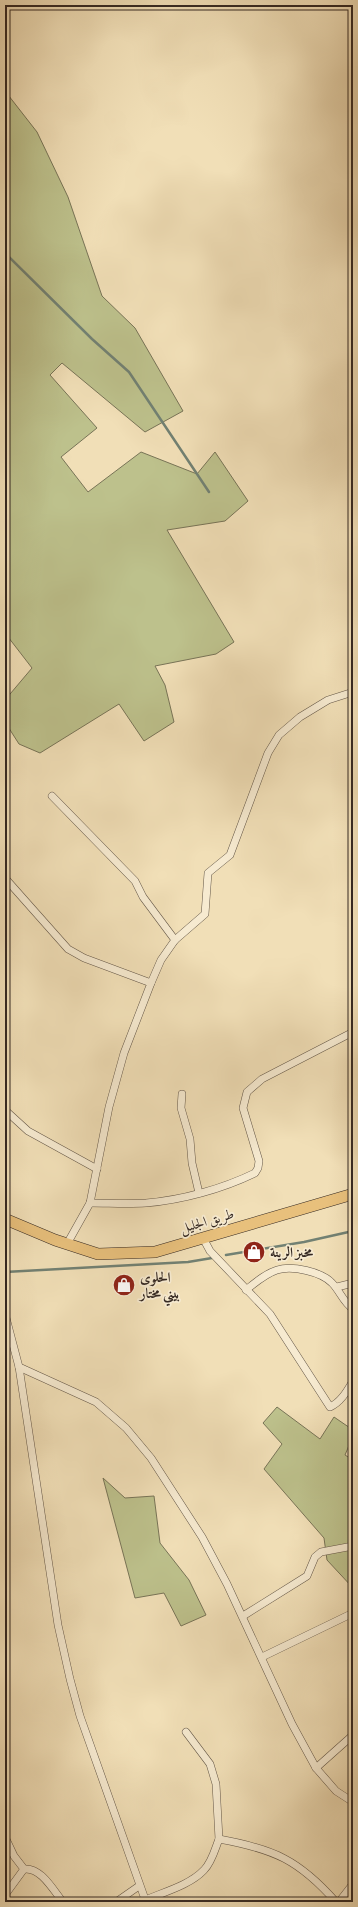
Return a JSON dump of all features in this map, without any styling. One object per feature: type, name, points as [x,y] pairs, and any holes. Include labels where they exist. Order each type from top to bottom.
[{"type":"main road","name":"طريق الجليل","points":[[5,1219],[67,1244],[98,1254],[128,1254],[155,1252],[353,1194]]},
{"type":"main road","name":"طريق الجليل","points":[[5,1213],[53,1234],[67,1244]]},
{"type":"street","points":[[67,1244],[90,1203],[109,1107],[124,1053],[151,983],[161,960],[175,940],[205,914],[208,873],[230,855],[268,753],[279,736],[300,717],[328,700],[353,692]]},
{"type":"street","points":[[52,796],[135,881],[143,897],[175,940]]},
{"type":"street","points":[[5,878],[68,949],[84,958],[151,983]]},
{"type":"street","points":[[90,1203],[144,1203],[169,1200],[199,1193],[255,1173],[259,1162],[243,1108],[245,1097],[251,1088],[262,1079],[353,1032]]},
{"type":"street","points":[[182,1094],[181,1108],[190,1139],[192,1163],[199,1193]]},
{"type":"street","points":[[5,1110],[28,1131],[97,1169]]},
{"type":"street","points":[[203,1238],[210,1251],[270,1314],[330,1407],[335,1405],[345,1394],[353,1381]]},
{"type":"street","points":[[246,1290],[268,1274],[279,1270],[289,1269],[323,1275],[336,1287],[353,1309]]},
{"type":"street","points":[[336,1287],[353,1284]]},
{"type":"street","points":[[5,1314],[19,1367],[58,1625],[70,1679],[80,1716],[139,1886],[146,1901],[192,1879],[204,1870],[211,1860],[219,1839],[216,1784],[210,1764],[186,1732]]},
{"type":"street","points":[[19,1367],[96,1402],[126,1428],[151,1458],[202,1536],[243,1616],[292,1724],[316,1768],[336,1791],[353,1802]]},
{"type":"street","points":[[243,1616],[306,1576],[315,1557],[321,1552],[353,1546]]},
{"type":"street","points":[[262,1658],[353,1613]]},
{"type":"street","points":[[316,1768],[353,1736]]},
{"type":"street","points":[[5,1837],[14,1856],[24,1869]]},
{"type":"street","points":[[219,1839],[249,1844],[278,1855],[300,1867],[317,1881],[336,1902]]},
{"type":"street","points":[[5,1895],[24,1869],[31,1868],[38,1872],[63,1902]]},
{"type":"street","points":[[339,1902],[353,1884]]},
{"type":"street","points":[[116,1902],[139,1886]]},
{"type":"green space","points":[[5,91],[37,132],[68,197],[102,296],[135,328],[183,411],[145,432],[62,363],[50,375],[97,428],[61,457],[88,492],[141,452],[197,474],[215,452],[248,501],[225,521],[167,530],[234,642],[216,654],[155,666],[165,685],[174,722],[144,741],[119,704],[40,753],[19,744],[5,722],[5,700],[32,668],[5,633]]},
{"type":"green space","points":[[277,1407],[320,1439],[334,1417],[353,1430],[353,1436],[345,1455],[353,1460],[353,1588],[327,1560],[324,1538],[264,1469],[282,1444],[263,1423]]},
{"type":"green space","points":[[103,1478],[125,1498],[154,1496],[160,1543],[189,1580],[206,1615],[181,1626],[164,1593],[135,1598]]},
{"type":"waterway","points":[[5,253],[92,339],[129,372],[209,492]]},
{"type":"waterway","points":[[226,1255],[304,1242],[353,1231]]},
{"type":"waterway","points":[[5,1272],[188,1262],[212,1258]]},
{"type":"place","name":"مخبز الرينة","points":[[254,1252]]},
{"type":"place","name":"الحلوى بيني مختار","points":[[124,1285]]}]
